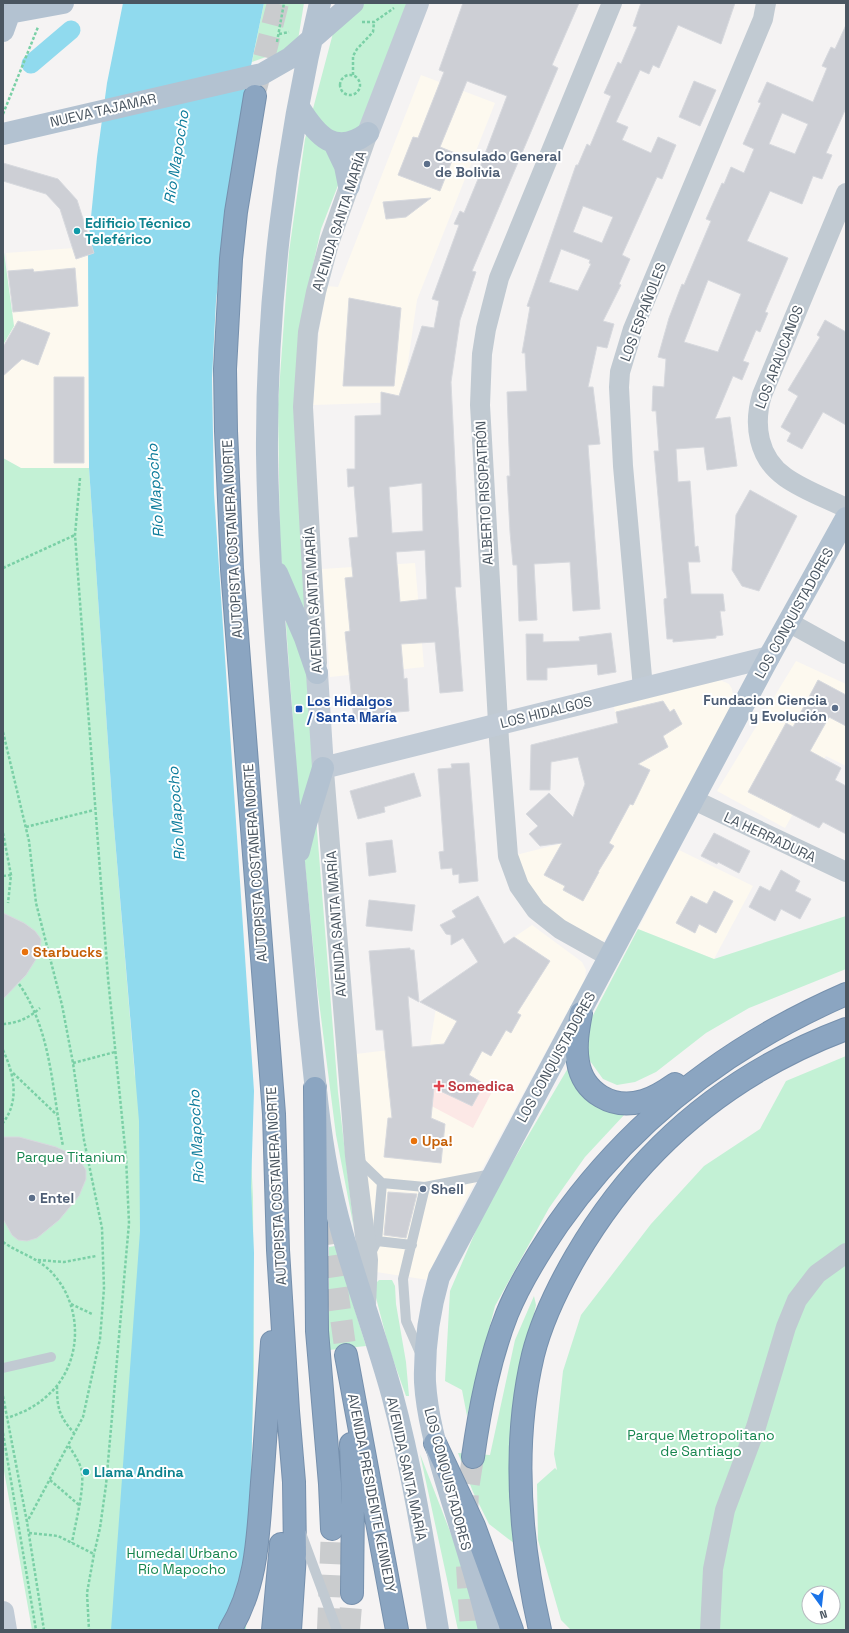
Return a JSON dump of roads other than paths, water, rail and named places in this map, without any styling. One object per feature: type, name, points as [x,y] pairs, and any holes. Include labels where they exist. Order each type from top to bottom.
[{"type":"highway","name":"AUTOPISTA COSTANERA NORTE","points":[[253,87],[231,259],[225,369],[226,431],[232,569],[274,1114],[278,1250],[294,1482],[294,1590],[290,1630]]},
{"type":"highway","points":[[581,1013],[577,1044],[580,1070],[589,1087],[606,1100],[616,1103],[635,1103],[652,1098],[719,1058],[846,994]]},
{"type":"highway","points":[[540,1630],[526,1557],[523,1512],[522,1442],[534,1354],[543,1321],[555,1292],[605,1210],[641,1165],[677,1128],[710,1102],[756,1071],[795,1051],[846,1030]]},
{"type":"highway","points":[[472,1457],[481,1402],[502,1328],[524,1280],[552,1233],[595,1176],[640,1129],[699,1078],[748,1044]]},
{"type":"highway","points":[[316,1088],[316,1324],[318,1361],[330,1484],[332,1529]]},
{"type":"highway","points":[[230,1630],[244,1604],[250,1586],[259,1536],[278,1250]]},
{"type":"highway","name":"AVENIDA PRESIDENTE KENNEDY","points":[[352,1593],[352,1460],[346,1354],[397,1630]]},
{"type":"highway","points":[[273,1630],[281,1550],[288,1411]]},
{"type":"highway","points":[[435,1443],[474,1526],[512,1630]]},
{"type":"main road","name":"AVENIDA SANTA MARÍA","points":[[320,3],[299,107],[281,224],[271,332],[267,453],[271,557],[295,873],[323,1146],[331,1188],[351,1263],[392,1396],[409,1467],[438,1630]]},
{"type":"main road","name":"NUEVA TAJAMAR","points":[[3,134],[101,110],[253,87],[274,68],[290,58],[352,4]]},
{"type":"main road","points":[[7,15],[55,5]]},
{"type":"main road","points":[[299,107],[317,132],[334,143],[345,166],[349,186]]},
{"type":"main road","points":[[334,143],[353,142],[368,133]]},
{"type":"main road","name":"LOS CONQUISTADORES","points":[[489,1630],[435,1443],[427,1403],[425,1364],[428,1320],[439,1277],[492,1174],[581,1013],[769,657],[790,623],[846,518]]},
{"type":"main road","points":[[271,557],[305,638],[317,673]]},
{"type":"main road","points":[[295,873],[305,827],[323,768]]},
{"type":"street","name":"AVENIDA SANTA MARÍA","points":[[366,1311],[368,1260],[354,1156],[323,768],[303,407],[308,332],[316,292],[330,243],[368,133],[409,3]]},
{"type":"street","name":"ALBERTO RISOPATRÓN","points":[[610,957],[572,937],[547,920],[526,898],[519,886],[508,856],[498,724],[480,434],[480,376],[490,308],[511,246],[612,3]]},
{"type":"street","name":"LOS ESPAÑOLES","points":[[643,688],[623,466],[619,387],[620,372],[633,329],[763,19],[766,3]]},
{"type":"street","name":"LOS ARAUCANOS","points":[[846,193],[762,395],[757,417],[757,428],[763,450],[776,469],[795,483],[846,508]]},
{"type":"street","points":[[790,623],[846,654]]},
{"type":"street","name":"LOS HIDALGOS","points":[[323,768],[769,657]]},
{"type":"street","name":"LA HERRADURA","points":[[694,800],[846,872]]},
{"type":"street","points":[[710,1630],[713,1568],[725,1510],[756,1426],[786,1327],[797,1300],[817,1274],[846,1252]]},
{"type":"street","points":[[3,1612],[6,1630]]},
{"type":"lane","points":[[354,1156],[382,1183],[425,1187],[492,1174]]},
{"type":"lane","points":[[368,1260],[377,1241],[382,1183]]},
{"type":"lane","points":[[425,1187],[403,1279],[406,1321],[425,1364]]},
{"type":"lane","points":[[377,1241],[412,1245]]},
{"type":"lane","points":[[3,1368],[51,1357]]},
{"type":"lane","points":[[295,1518],[336,1630]]},
{"type":"water","name":"Humedal Urbano Río Mapocho","points":[[123,3],[264,3],[239,124],[229,186],[216,301],[212,378],[214,493],[254,1091],[251,1187],[254,1253],[253,1384],[250,1537],[245,1630],[111,1630],[140,1231],[139,1121],[113,815],[89,468],[88,247],[97,157],[107,83]]},
{"type":"waterway","points":[[31,64],[71,30]]},
{"type":"tunnel","points":[[256,89],[278,3]]},
{"type":"tunnel","points":[[323,1190],[346,1353]]},
{"type":"tunnel","points":[[467,1517],[468,1489],[473,1457]]},
{"type":"tunnel","points":[[328,1630],[332,1529]]},
{"type":"tunnel","points":[[467,1566],[471,1630]]},
{"type":"tunnel","points":[[349,1630],[352,1593]]},
{"type":"place","name":"Consulado General de Bolivia","points":[[427,164]]},
{"type":"place","name":"Edificio Técnico Teleférico","points":[[77,231]]},
{"type":"place","name":"Fundacion Ciencia y Evolución","points":[[835,708]]},
{"type":"place","name":"Los Hidalgos / Santa María","points":[[299,709]]},
{"type":"place","name":"Starbucks","points":[[25,952]]},
{"type":"place","name":"Somedica","points":[[439,1086]]},
{"type":"place","name":"Upa!","points":[[414,1141]]},
{"type":"place","name":"Shell","points":[[423,1189]]},
{"type":"place","name":"Entel","points":[[32,1198]]},
{"type":"place","name":"Llama Andina","points":[[86,1472]]},
{"type":"water label","name":"Río Mapocho","points":[[176,157]]},
{"type":"water label","name":"Río Mapocho","points":[[155,491]]},
{"type":"water label","name":"Río Mapocho","points":[[176,814]]},
{"type":"water label","name":"Río Mapocho","points":[[196,1137]]},
{"type":"park label","name":"Parque Titanium","points":[[71,1157]]},
{"type":"park label","name":"Parque Metropolitano de Santiago","points":[[701,1444]]}]
